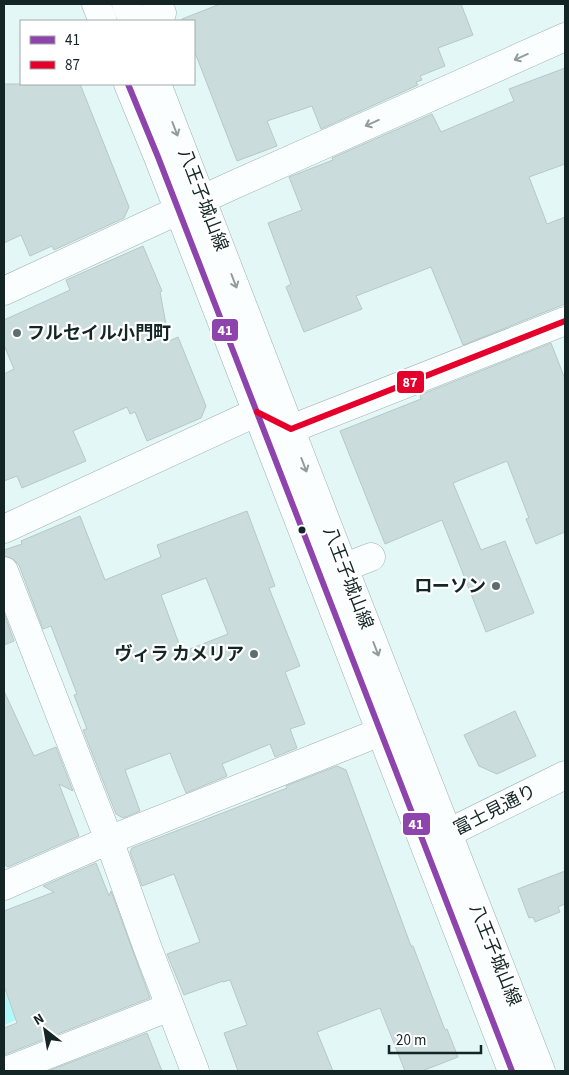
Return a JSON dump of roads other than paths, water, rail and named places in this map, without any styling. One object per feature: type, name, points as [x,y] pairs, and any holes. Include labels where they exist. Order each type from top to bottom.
[{"type":"street","points":[[96,4],[103,20]]},
{"type":"street","points":[[126,4],[133,20]]},
{"type":"street","points":[[4,292],[191,204],[565,37]]},
{"type":"street","name":"八王子城山線","points":[[129,85],[191,204],[291,429],[332,572]]},
{"type":"street","name":"八王子城山線","points":[[157,85],[191,204],[257,412],[332,572],[436,840],[541,1071]]},
{"type":"street","points":[[6,523],[257,412],[291,429],[565,321]]},
{"type":"street","points":[[332,572],[371,557]]},
{"type":"street","points":[[4,571],[109,840],[195,1071]]},
{"type":"street","points":[[4,886],[109,840],[392,728]]},
{"type":"street","name":"富士見通り","points":[[436,840],[565,775]]},
{"type":"street","name":"八王子城山線","points":[[436,840],[512,1071]]},
{"type":"street","points":[[6,1071],[170,1007]]},
{"type":"place","name":"フルセイル小門町","points":[[17,333]]},
{"type":"place","name":"ローソン","points":[[496,586]]},
{"type":"place","name":"ヴィラ カメリア","points":[[254,654]]}]
